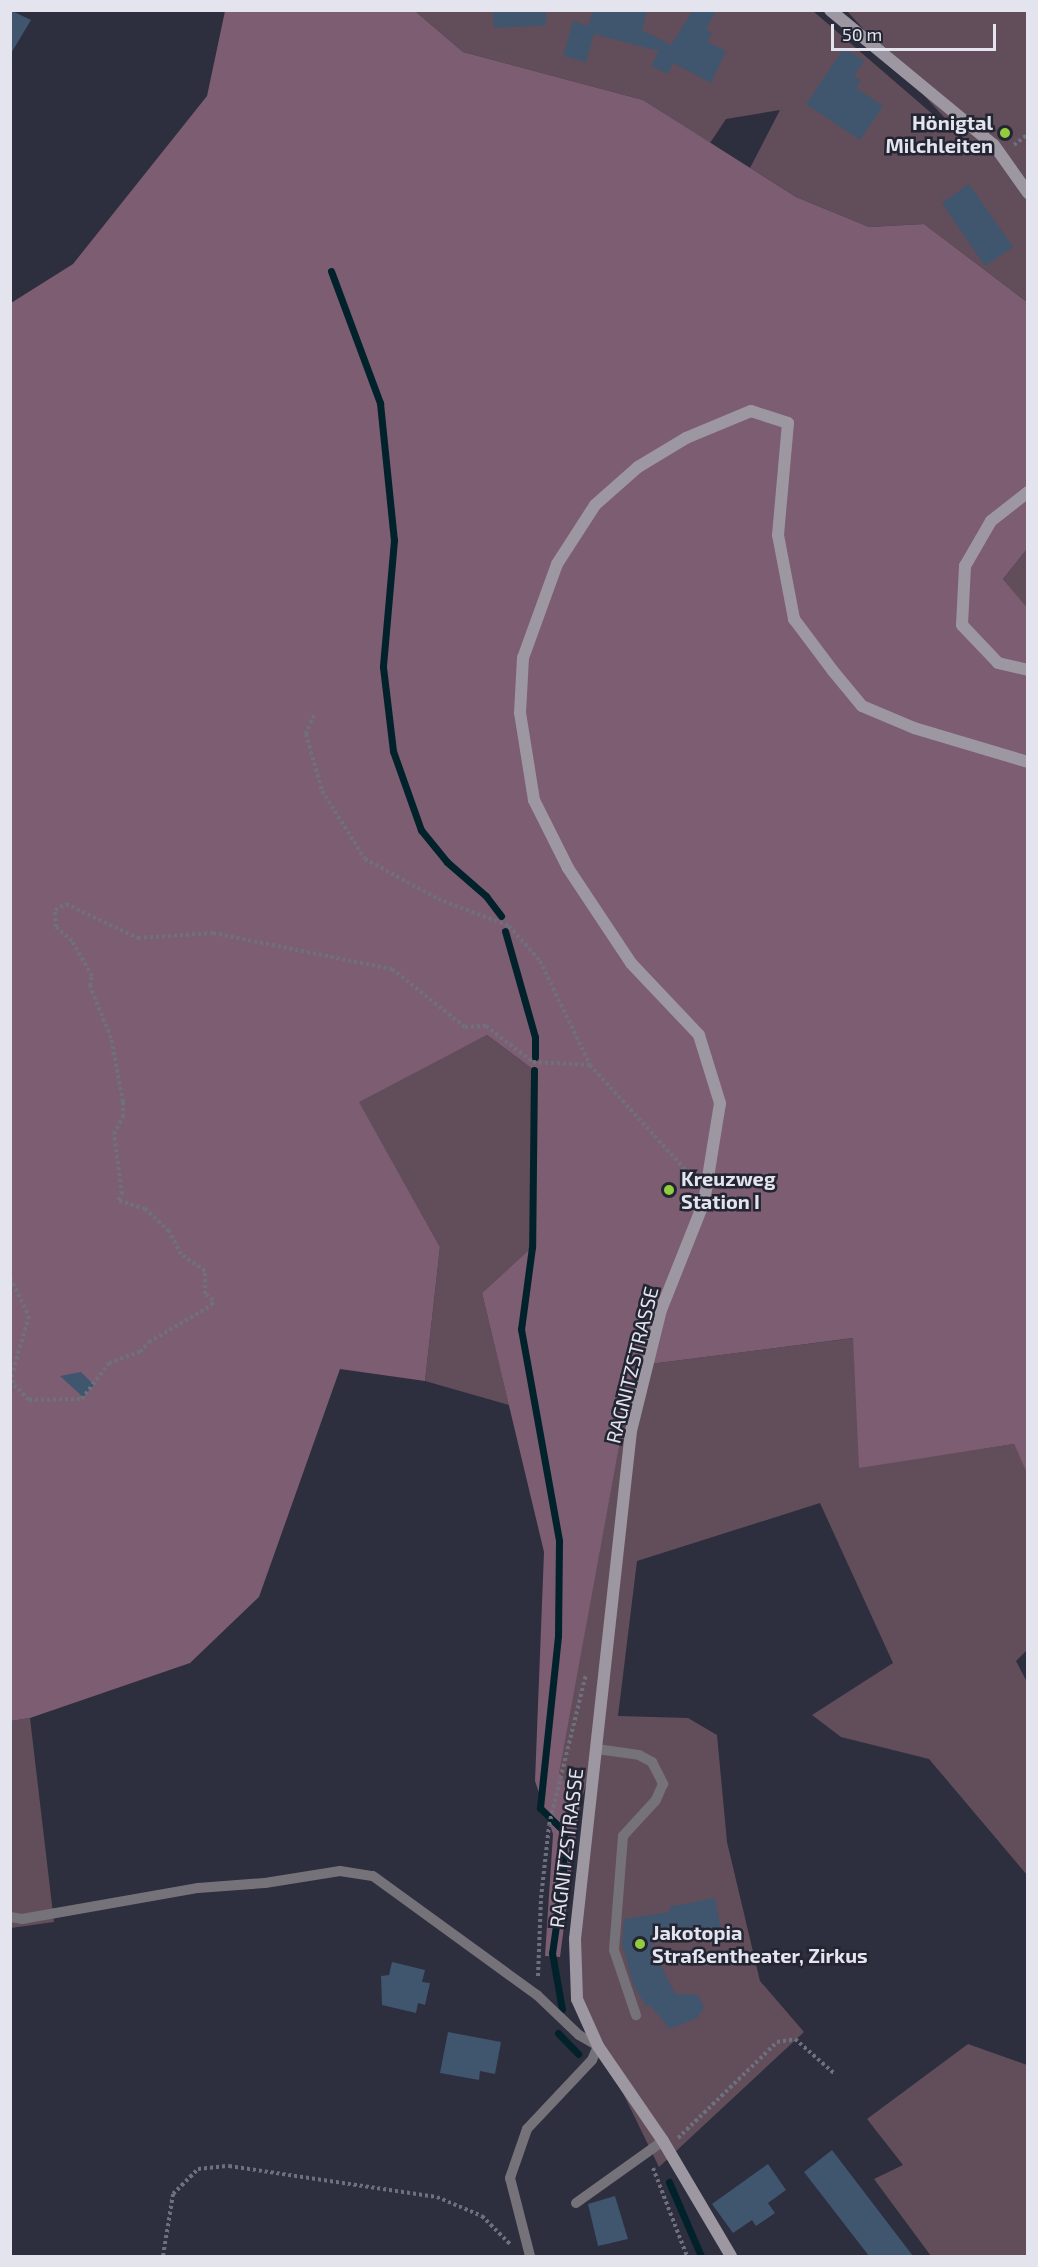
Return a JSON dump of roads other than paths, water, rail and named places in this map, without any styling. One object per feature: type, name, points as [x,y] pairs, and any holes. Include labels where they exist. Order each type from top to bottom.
[{"type":"main road","points":[[830,10],[994,145],[1028,193]]},
{"type":"main road","name":"RAGNITZSTRASSE","points":[[731,2256],[665,2145],[598,2046],[577,1999],[575,1939],[631,1431],[661,1310],[704,1202],[720,1103],[699,1035],[631,963],[568,868],[534,801],[520,713],[523,658],[557,564],[595,505],[638,467],[676,443],[751,411],[788,423],[778,535],[794,619],[862,706],[914,728],[1028,762]]},
{"type":"main road","points":[[1028,492],[991,521],[965,566],[962,625],[998,663],[1028,670]]},
{"type":"lane","points":[[597,1749],[639,1755],[652,1762],[663,1784],[656,1800],[623,1836],[614,1950],[636,2015]]},
{"type":"lane","points":[[10,1917],[340,1871],[373,1876],[537,1995],[579,2034],[598,2046],[592,2060],[527,2129],[510,2178],[530,2256]]},
{"type":"lane","points":[[576,2203],[665,2145]]},
{"type":"waterway","points":[[331,271],[380,403],[394,540],[383,667],[393,751],[421,830],[447,862],[486,896],[501,916]]},
{"type":"waterway","points":[[505,931],[535,1037],[535,1057]]},
{"type":"waterway","points":[[534,1070],[532,1247],[521,1329],[559,1541],[558,1636],[540,1808],[564,1831],[563,1877],[552,1953],[562,2009]]},
{"type":"waterway","points":[[558,2033],[578,2054]]},
{"type":"waterway","points":[[669,2182],[701,2256]]},
{"type":"place","name":"Hönigtal Milchleiten","points":[[1005,133]]},
{"type":"place","name":"Kreuzweg Station I","points":[[669,1190]]},
{"type":"place","name":"Jakotopia Straßentheater, Zirkus","points":[[640,1944]]}]
